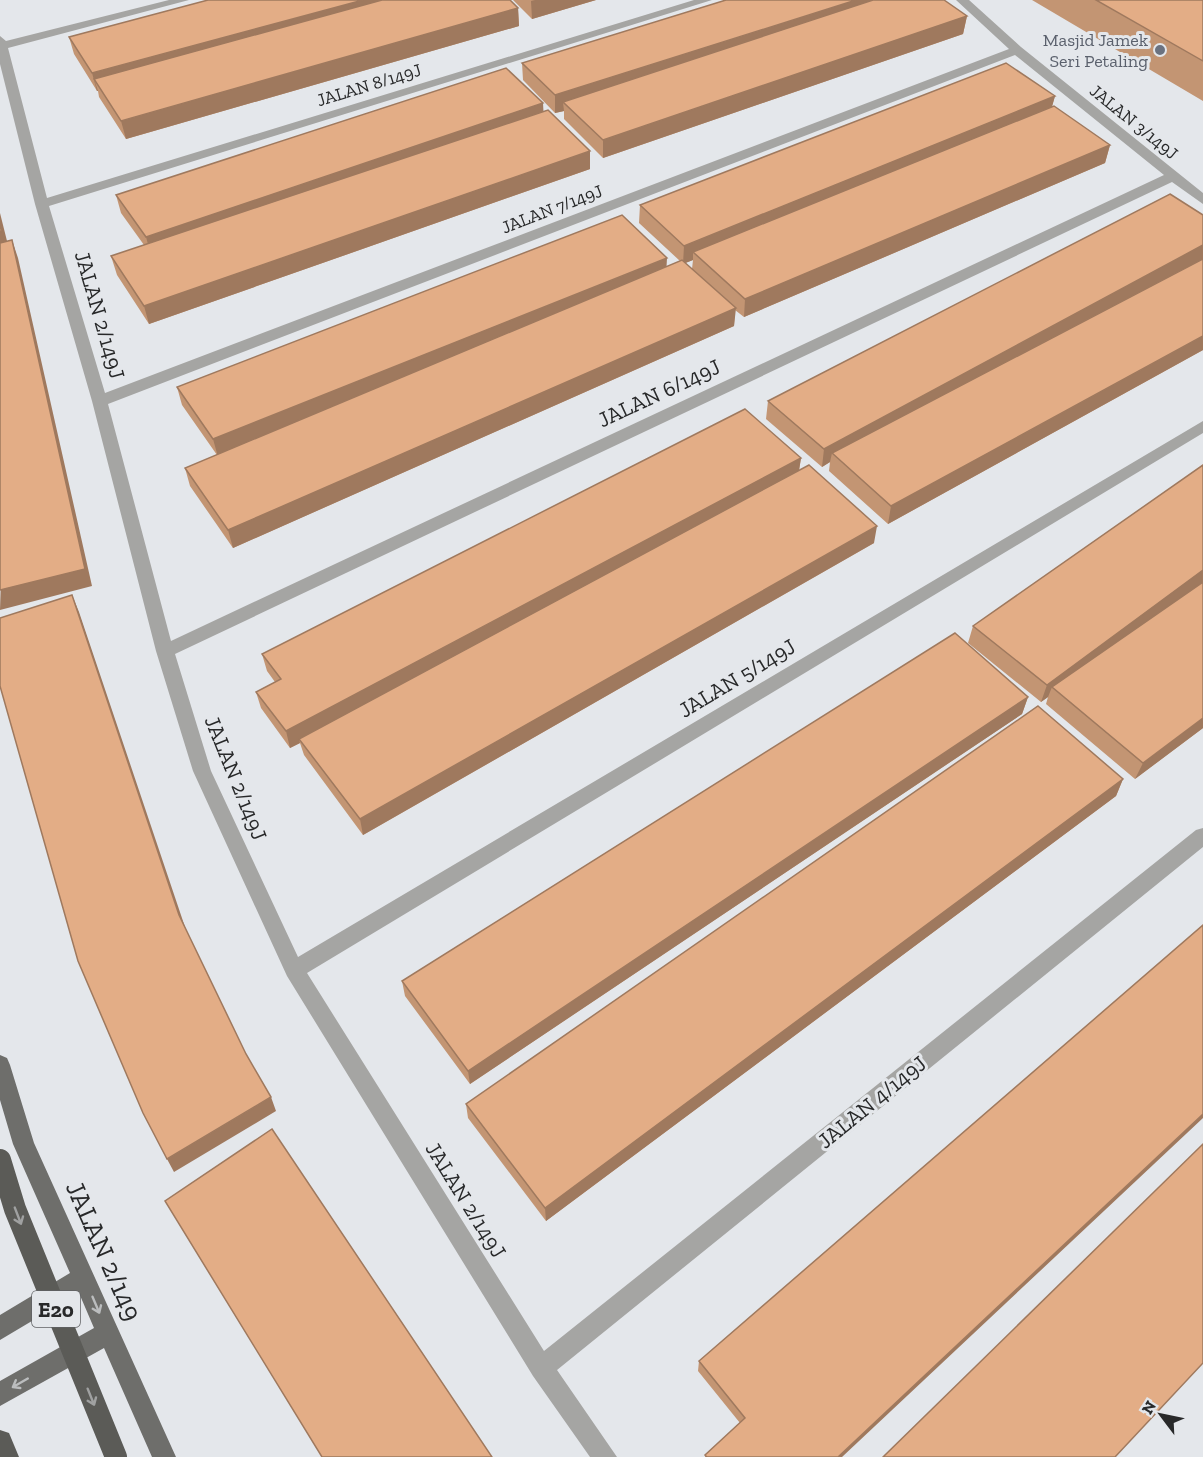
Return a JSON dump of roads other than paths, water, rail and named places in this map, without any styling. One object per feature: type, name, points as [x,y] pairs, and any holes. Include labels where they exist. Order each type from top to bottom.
[{"type":"highway","name":"E20","points":[[0,1160],[15,1209],[116,1457]]},
{"type":"highway","points":[[0,1442],[7,1457]]},
{"type":"main road","name":"JALAN 2/149","points":[[0,1065],[24,1144],[164,1457]]},
{"type":"main road","points":[[0,1328],[84,1277]]},
{"type":"main road","points":[[0,1394],[108,1333]]},
{"type":"street","points":[[1,43],[183,0]]},
{"type":"street","name":"JALAN 8/149J","points":[[42,204],[706,0]]},
{"type":"street","name":"JALAN 3/149J","points":[[962,0],[1017,50],[1203,200]]},
{"type":"street","name":"JALAN 2/149J","points":[[1,43],[42,204],[100,401],[165,651],[202,771],[294,969],[542,1368],[605,1457]]},
{"type":"street","name":"JALAN 7/149J","points":[[100,401],[1017,50]]},
{"type":"street","name":"JALAN 6/149J","points":[[165,651],[1173,176]]},
{"type":"street","name":"JALAN 5/149J","points":[[294,969],[1203,426]]},
{"type":"street","name":"JALAN 4/149J","points":[[542,1368],[1203,836]]},
{"type":"place","name":"Masjid Jamek Seri Petaling","points":[[1160,50]]}]
